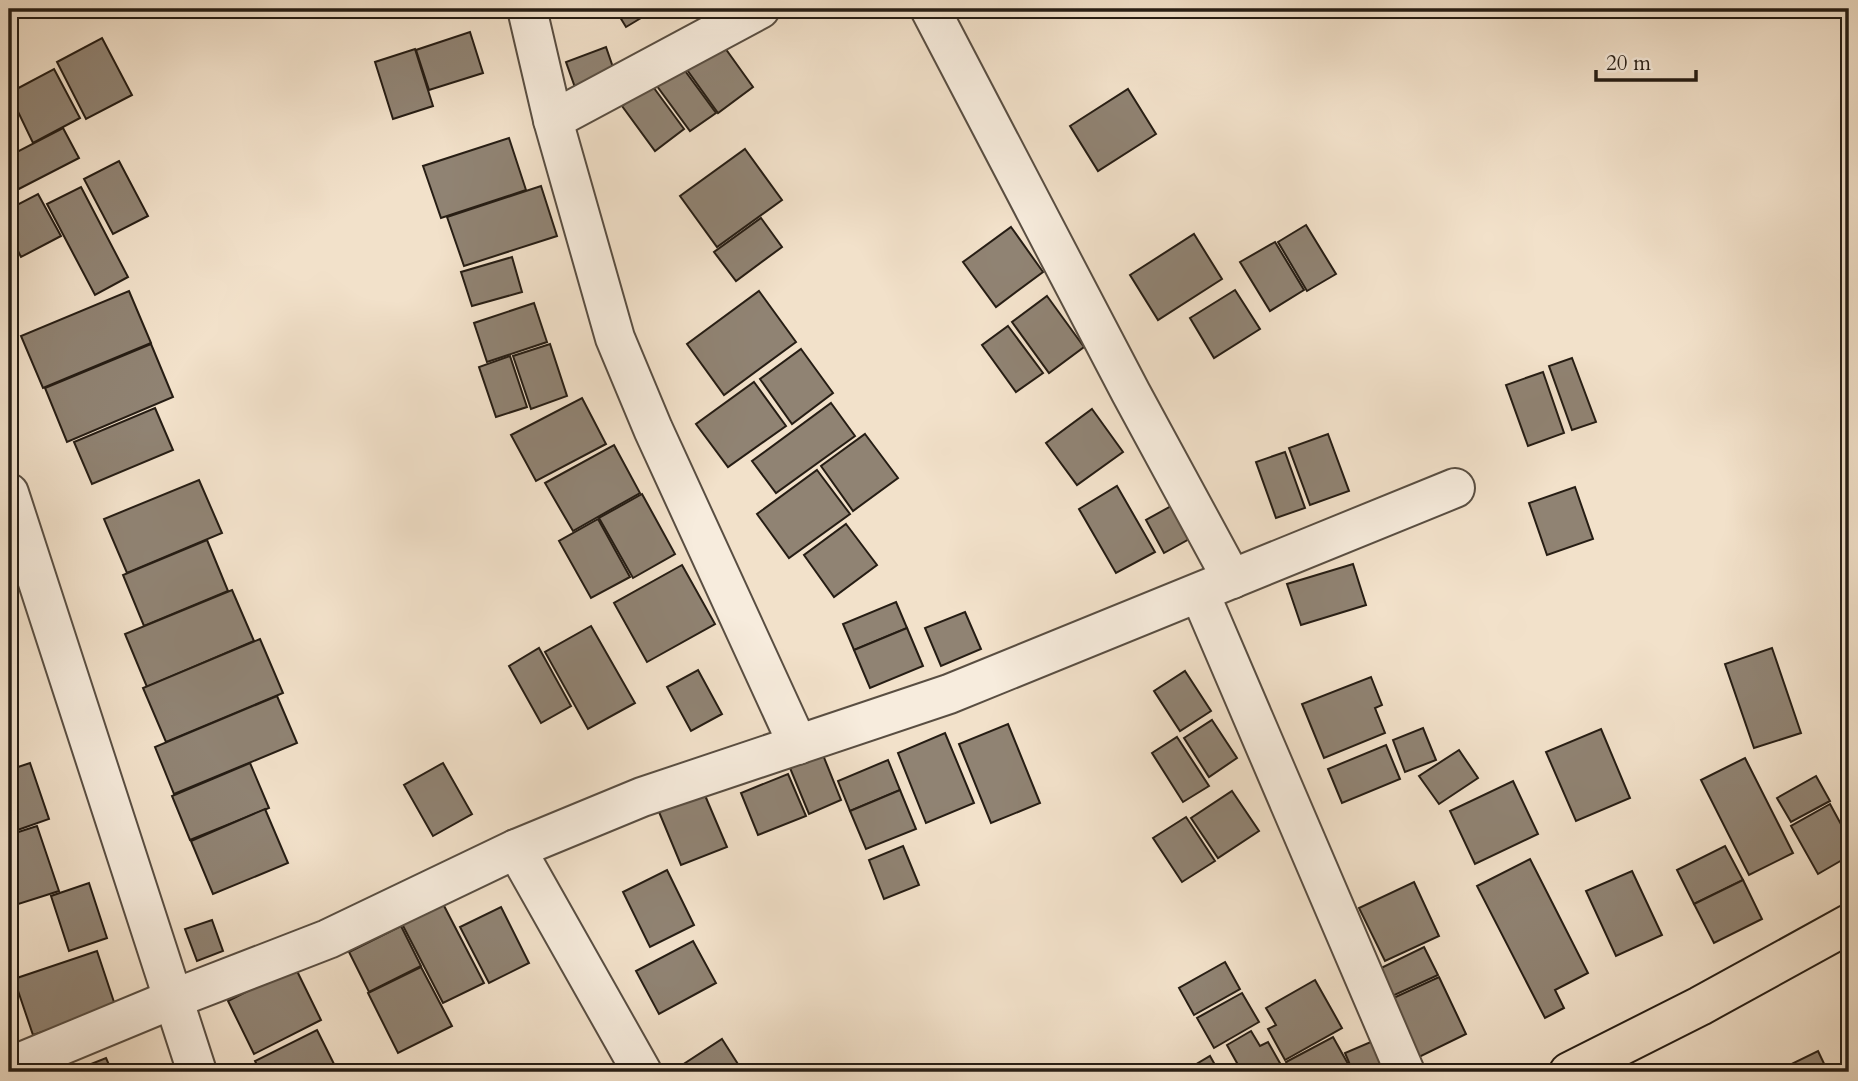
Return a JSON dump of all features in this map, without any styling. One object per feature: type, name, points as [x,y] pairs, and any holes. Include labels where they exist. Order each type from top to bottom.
[{"type":"main road","points":[[1569,1072],[1606,1063],[1700,1006],[1849,925]]},
{"type":"street","points":[[527,9],[553,120],[615,338],[653,429],[798,745]]},
{"type":"street","points":[[553,120],[760,9]]},
{"type":"street","points":[[930,9],[1131,393],[1216,587],[1405,1072]]},
{"type":"street","points":[[9,1067],[328,939],[516,849],[642,797],[949,694],[1455,488]]},
{"type":"street","points":[[9,493],[24,589],[197,1072]]},
{"type":"street","points":[[516,849],[642,1072]]},
{"type":"building","points":[[615,9],[656,9],[626,27]]},
{"type":"building","points":[[470,32],[483,73],[429,90],[416,50]]},
{"type":"building","points":[[102,38],[132,95],[86,119],[57,62]]},
{"type":"building","points":[[720,41],[753,87],[718,113],[685,67]]},
{"type":"building","points":[[606,47],[617,79],[577,93],[566,62]]},
{"type":"building","points":[[415,49],[433,106],[393,119],[375,62]]},
{"type":"building","points":[[680,64],[716,113],[690,131],[654,82]]},
{"type":"building","points":[[54,69],[80,118],[33,143],[9,93]]},
{"type":"building","points":[[651,84],[684,129],[655,151],[622,106]]},
{"type":"building","points":[[1128,89],[1156,134],[1098,171],[1070,126]]},
{"type":"building","points":[[63,128],[79,158],[9,194],[9,156]]},
{"type":"building","points":[[509,138],[526,190],[441,218],[423,166]]},
{"type":"building","points":[[745,149],[782,200],[717,247],[680,196]]},
{"type":"building","points":[[119,161],[148,216],[113,234],[84,179]]},
{"type":"building","points":[[541,186],[557,236],[464,266],[447,217]]},
{"type":"building","points":[[81,187],[128,277],[95,295],[47,204]]},
{"type":"building","points":[[38,194],[61,236],[21,257],[9,233],[9,209]]},
{"type":"building","points":[[761,218],[782,247],[736,281],[714,252]]},
{"type":"building","points":[[1306,225],[1336,274],[1307,291],[1278,242]]},
{"type":"building","points":[[1011,227],[1043,272],[996,307],[963,262]]},
{"type":"building","points":[[1194,234],[1222,279],[1158,320],[1130,275]]},
{"type":"building","points":[[1275,242],[1304,290],[1270,311],[1240,262]]},
{"type":"building","points":[[512,257],[522,292],[472,306],[461,272]]},
{"type":"building","points":[[1235,290],[1260,329],[1214,358],[1190,318]]},
{"type":"building","points":[[129,291],[151,343],[43,388],[21,336]]},
{"type":"building","points":[[759,291],[796,342],[724,395],[687,344]]},
{"type":"building","points":[[1047,296],[1084,347],[1049,373],[1012,322]]},
{"type":"building","points":[[534,303],[547,342],[487,362],[474,323]]},
{"type":"building","points":[[1008,326],[1043,373],[1016,392],[982,345]]},
{"type":"building","points":[[151,344],[173,397],[67,442],[45,388]]},
{"type":"building","points":[[550,344],[567,396],[531,409],[513,356]]},
{"type":"building","points":[[801,349],[833,393],[792,424],[760,379]]},
{"type":"building","points":[[510,356],[527,407],[496,417],[479,367]]},
{"type":"building","points":[[1572,358],[1596,422],[1572,430],[1549,366]]},
{"type":"building","points":[[1543,372],[1564,433],[1528,446],[1506,385]]},
{"type":"building","points":[[754,382],[786,426],[728,467],[696,424]]},
{"type":"building","points":[[582,398],[606,444],[536,481],[511,435]]},
{"type":"building","points":[[831,403],[855,436],[776,493],[752,461]]},
{"type":"building","points":[[155,408],[173,450],[92,484],[74,442]]},
{"type":"building","points":[[1092,409],[1123,452],[1077,485],[1046,443]]},
{"type":"building","points":[[865,434],[898,478],[853,511],[821,466]]},
{"type":"building","points":[[1328,434],[1349,491],[1310,505],[1289,448]]},
{"type":"building","points":[[614,445],[640,493],[573,531],[545,483]]},
{"type":"building","points":[[1285,452],[1305,508],[1276,518],[1256,462]]},
{"type":"building","points":[[817,470],[850,514],[789,558],[757,514]]},
{"type":"building","points":[[199,480],[222,533],[127,573],[104,519]]},
{"type":"building","points":[[1117,486],[1155,552],[1116,573],[1079,509]]},
{"type":"building","points":[[1575,487],[1593,539],[1547,555],[1529,503]]},
{"type":"building","points":[[642,494],[675,554],[633,578],[599,518]]},
{"type":"building","points":[[1182,500],[1200,533],[1164,553],[1146,520]]},
{"type":"building","points":[[598,519],[630,577],[591,598],[559,541]]},
{"type":"building","points":[[846,524],[877,565],[834,597],[804,555]]},
{"type":"building","points":[[207,540],[228,591],[144,626],[123,575]]},
{"type":"building","points":[[1353,564],[1366,605],[1301,625],[1287,584]]},
{"type":"building","points":[[682,565],[715,624],[647,662],[614,603]]},
{"type":"building","points":[[232,590],[254,641],[147,687],[125,634]]},
{"type":"building","points":[[896,602],[907,628],[854,650],[843,624]]},
{"type":"building","points":[[965,612],[981,649],[941,666],[925,628]]},
{"type":"building","points":[[591,626],[635,703],[588,729],[545,652]]},
{"type":"building","points":[[907,628],[923,666],[870,688],[854,650]]},
{"type":"building","points":[[260,639],[283,693],[166,742],[143,688]]},
{"type":"building","points":[[539,648],[571,706],[541,723],[509,666]]},
{"type":"building","points":[[1772,648],[1801,733],[1754,748],[1725,664]]},
{"type":"building","points":[[698,670],[722,714],[691,731],[667,687]]},
{"type":"building","points":[[1185,671],[1211,711],[1180,731],[1154,691]]},
{"type":"building","points":[[1371,677],[1382,705],[1375,708],[1385,733],[1324,758],[1302,704]]},
{"type":"building","points":[[277,696],[297,743],[174,794],[155,747]]},
{"type":"building","points":[[1212,720],[1237,758],[1209,777],[1184,738]]},
{"type":"building","points":[[1008,724],[1040,803],[991,823],[959,744]]},
{"type":"building","points":[[1423,728],[1436,760],[1405,772],[1393,740]]},
{"type":"building","points":[[1601,729],[1630,798],[1576,821],[1546,752]]},
{"type":"building","points":[[945,733],[974,803],[926,823],[898,753]]},
{"type":"building","points":[[1177,737],[1209,786],[1183,802],[1152,753]]},
{"type":"building","points":[[1386,745],[1400,779],[1342,803],[1328,769]]},
{"type":"building","points":[[1459,750],[1478,778],[1439,804],[1419,776]]},
{"type":"building","points":[[823,755],[841,800],[809,814],[790,768]]},
{"type":"building","points":[[1745,758],[1793,853],[1749,875],[1701,780]]},
{"type":"building","points":[[888,760],[900,790],[850,811],[838,781]]},
{"type":"building","points":[[30,763],[49,819],[9,833],[9,770]]},
{"type":"building","points":[[250,763],[269,808],[190,840],[172,796]]},
{"type":"building","points":[[443,763],[472,814],[433,836],[404,785]]},
{"type":"building","points":[[788,774],[806,816],[758,835],[741,793]]},
{"type":"building","points":[[1816,776],[1830,801],[1791,822],[1777,798]]},
{"type":"building","points":[[1513,781],[1538,834],[1475,864],[1450,811]]},
{"type":"building","points":[[900,790],[916,829],[866,849],[850,811]]},
{"type":"building","points":[[1232,791],[1259,831],[1218,858],[1191,818]]},
{"type":"building","points":[[704,793],[727,847],[681,865],[659,812]]},
{"type":"building","points":[[1830,804],[1849,839],[1849,856],[1818,874],[1791,826]]},
{"type":"building","points":[[265,809],[288,863],[213,894],[191,841]]},
{"type":"building","points":[[1186,817],[1215,861],[1182,882],[1153,838]]},
{"type":"building","points":[[37,826],[59,891],[9,907],[9,835]]},
{"type":"building","points":[[903,846],[919,885],[884,899],[869,860]]},
{"type":"building","points":[[1725,846],[1743,880],[1694,904],[1677,870]]},
{"type":"building","points":[[1530,859],[1588,973],[1555,990],[1564,1008],[1545,1018],[1477,886]]},
{"type":"building","points":[[667,870],[694,925],[650,947],[623,892]]},
{"type":"building","points":[[1632,871],[1662,935],[1616,956],[1586,891]]},
{"type":"building","points":[[1743,880],[1762,919],[1714,943],[1694,904]]},
{"type":"building","points":[[1414,882],[1439,936],[1385,961],[1359,908]]},
{"type":"building","points":[[89,883],[107,938],[69,951],[51,896]]},
{"type":"building","points":[[441,900],[484,983],[443,1003],[400,920]]},
{"type":"building","points":[[501,907],[529,963],[489,983],[460,927]]},
{"type":"building","points":[[212,920],[223,951],[197,961],[185,929]]},
{"type":"building","points":[[401,926],[421,966],[369,992],[349,952]]},
{"type":"building","points":[[693,941],[716,983],[659,1014],[636,971]]},
{"type":"building","points":[[1424,947],[1438,975],[1388,998],[1375,971]]},
{"type":"building","points":[[97,951],[116,1008],[33,1035],[14,979]]},
{"type":"building","points":[[1225,962],[1240,989],[1194,1015],[1179,988]]},
{"type":"building","points":[[295,967],[321,1020],[254,1054],[228,1001]]},
{"type":"building","points":[[421,967],[452,1026],[398,1053],[368,993]]},
{"type":"building","points":[[1439,977],[1466,1034],[1417,1058],[1389,1000]]},
{"type":"building","points":[[1315,980],[1342,1028],[1285,1060],[1268,1029],[1276,1025],[1266,1008]]},
{"type":"building","points":[[1242,993],[1259,1022],[1214,1048],[1197,1018]]},
{"type":"building","points":[[317,1030],[338,1072],[260,1072],[255,1061]]},
{"type":"building","points":[[1251,1031],[1260,1046],[1268,1042],[1285,1072],[1242,1072],[1227,1045]]},
{"type":"building","points":[[1333,1037],[1352,1071],[1291,1072],[1286,1062]]},
{"type":"building","points":[[722,1039],[743,1072],[678,1072],[676,1069]]},
{"type":"building","points":[[1373,1041],[1387,1072],[1353,1072],[1345,1053]]},
{"type":"building","points":[[1818,1051],[1828,1072],[1775,1072]]},
{"type":"building","points":[[1210,1056],[1219,1072],[1190,1072],[1188,1069]]},
{"type":"building","points":[[106,1058],[112,1072],[71,1072]]}]
